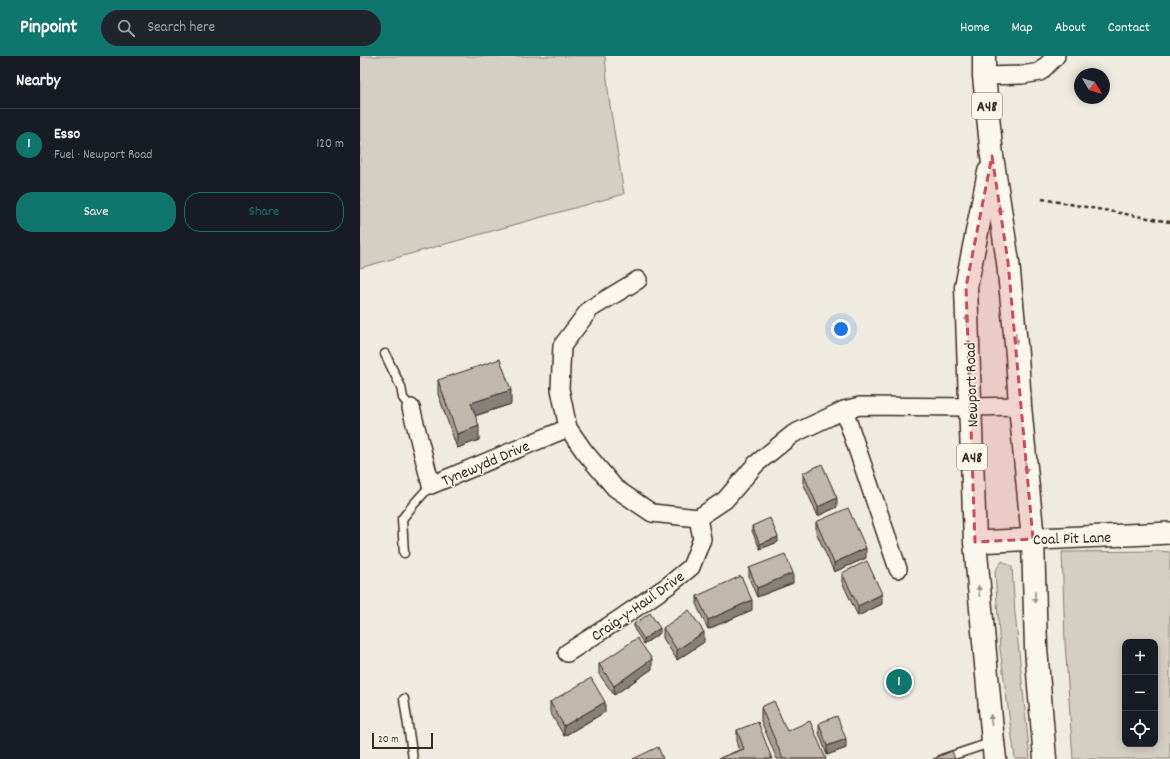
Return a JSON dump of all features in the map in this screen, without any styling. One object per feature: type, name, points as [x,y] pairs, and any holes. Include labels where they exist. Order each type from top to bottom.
[{"type":"main road","name":"Newport Road","points":[[984,66],[992,156],[1008,262],[1017,355],[1020,406],[1033,539],[1036,648],[1045,759]]},
{"type":"main road","name":"Newport Road","points":[[992,156],[966,287],[975,542],[994,750]]},
{"type":"street","points":[[984,66],[1022,75],[1040,72],[1056,56]]},
{"type":"street","points":[[638,280],[590,309],[562,346],[560,389],[568,428],[584,451],[615,488],[652,513],[698,518],[725,500],[756,464],[793,434],[844,410],[860,406],[1020,406]]},
{"type":"street","name":"Tynewydd Drive","points":[[411,408],[431,485],[568,428]]},
{"type":"street","points":[[844,410],[898,569]]},
{"type":"street","name":"Craig-y-Haul Drive","points":[[567,652],[615,622],[669,585],[691,567],[702,539],[698,518]]},
{"type":"street","name":"Coal Pit Lane","points":[[975,542],[1170,533]]},
{"type":"lane","points":[[385,354],[401,387],[403,398],[411,408]]},
{"type":"lane","points":[[404,553],[402,519],[431,485]]},
{"type":"lane","points":[[404,699],[413,759]]},
{"type":"lane","points":[[942,759],[994,750]]},
{"type":"path","points":[[1042,199],[1170,222]]},
{"type":"highlighted area","points":[[992,156],[1008,262],[1033,539],[975,542],[966,287]]},
{"type":"shaded area","points":[[360,56],[605,56],[609,99],[624,194],[360,268]]},
{"type":"shaded area","points":[[1062,552],[1170,552],[1170,759],[1073,759],[1065,642]]},
{"type":"shaded area","points":[[1002,561],[1012,567],[1015,613],[1030,759],[1015,759],[1000,649],[995,571]]},
{"type":"building","points":[[500,359],[511,390],[471,403],[479,426],[457,434],[438,380]]},
{"type":"building","points":[[822,464],[837,498],[818,507],[803,473]]},
{"type":"building","points":[[848,508],[866,548],[834,563],[816,522]]},
{"type":"building","points":[[770,518],[778,537],[760,544],[752,526]]},
{"type":"building","points":[[785,554],[793,573],[757,588],[749,568]]},
{"type":"building","points":[[867,561],[882,594],[858,606],[842,573]]},
{"type":"building","points":[[741,576],[752,600],[708,620],[697,596]]},
{"type":"building","points":[[689,610],[704,632],[677,650],[663,628]]},
{"type":"building","points":[[650,613],[660,628],[644,639],[634,624]]},
{"type":"building","points":[[637,638],[652,659],[614,686],[599,664]]},
{"type":"building","points":[[591,678],[605,702],[564,726],[550,702]]},
{"type":"building","points":[[774,701],[787,731],[810,721],[826,759],[783,759],[761,707]]},
{"type":"building","points":[[837,716],[846,739],[827,746],[819,723]]},
{"type":"building","points":[[758,722],[772,759],[720,759],[744,749],[737,730]]},
{"type":"building","points":[[658,747],[663,759],[633,759]]},
{"type":"building","points":[[952,751],[955,759],[933,759]]},
{"type":"place","name":"Esso","points":[[899,682]]}]
